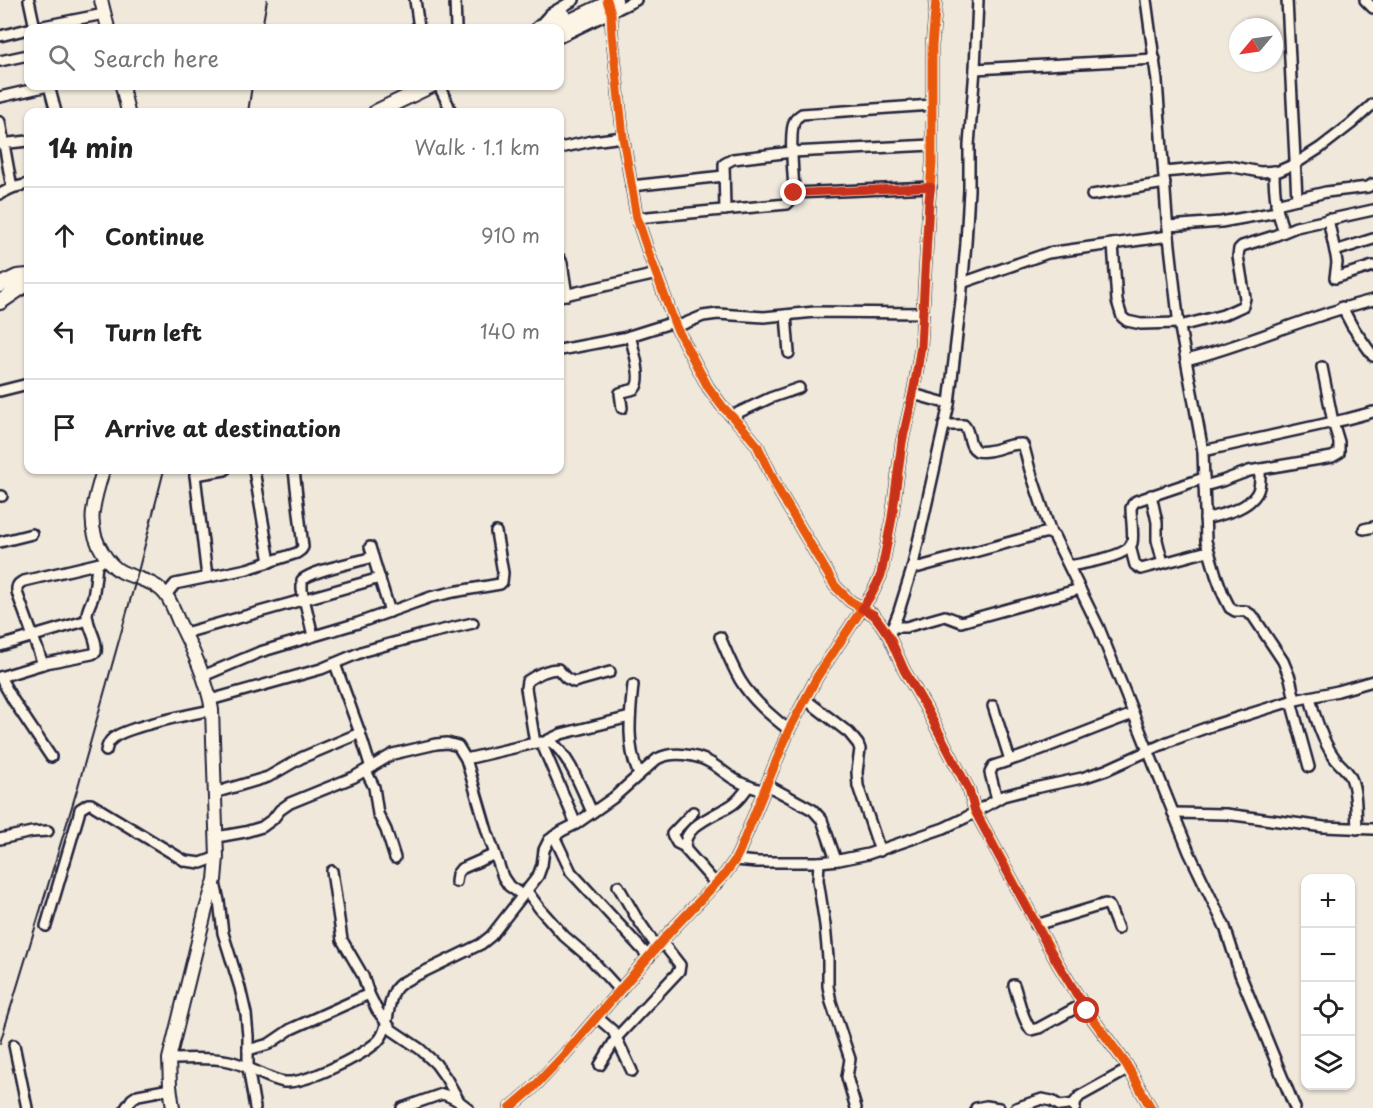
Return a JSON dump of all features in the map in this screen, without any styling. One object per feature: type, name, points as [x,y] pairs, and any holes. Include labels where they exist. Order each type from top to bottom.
[{"type":"highway","points":[[546,24],[594,0]]},
{"type":"highway","points":[[564,24],[610,4]]},
{"type":"highway","points":[[384,108],[422,90]]},
{"type":"highway","points":[[0,285],[17,277],[24,279]]},
{"type":"highway","points":[[0,302],[24,283]]},
{"type":"main road","points":[[101,0],[107,24]]},
{"type":"main road","points":[[123,90],[127,108]]},
{"type":"main road","points":[[0,294],[24,282]]},
{"type":"main road","points":[[102,474],[93,504],[92,522],[102,563],[148,582],[166,595],[203,676],[211,705],[217,837],[215,880],[169,1059],[168,1070],[173,1108]]},
{"type":"street","points":[[30,0],[33,24]]},
{"type":"street","points":[[415,0],[418,24]]},
{"type":"street","points":[[455,0],[456,24]]},
{"type":"street","points":[[541,24],[550,14],[574,0]]},
{"type":"street","points":[[564,34],[610,4],[636,0]]},
{"type":"street","points":[[510,1108],[532,1089],[735,860],[789,730],[822,669],[862,609],[881,574],[892,518],[901,448],[921,346],[931,187],[932,46],[936,0]]},
{"type":"street","points":[[890,632],[912,569],[949,404],[969,190],[970,122],[978,0]]},
{"type":"street","points":[[1146,0],[1155,59],[1169,237],[1180,324],[1203,451],[1205,531],[1209,551],[1230,608],[1235,611],[1245,611],[1253,616],[1283,661],[1290,678],[1309,767]]},
{"type":"street","points":[[1287,0],[1297,200]]},
{"type":"street","points":[[1365,0],[1373,8]]},
{"type":"street","points":[[610,4],[623,137],[637,218],[675,324],[703,378],[722,406],[757,445],[780,493],[835,586],[850,602],[874,615],[890,632],[904,670],[969,790],[975,811],[1036,925],[1083,1004],[1128,1069],[1151,1108]]},
{"type":"street","points":[[54,24],[104,14]]},
{"type":"street","points":[[0,36],[24,30]]},
{"type":"street","points":[[0,60],[24,56]]},
{"type":"street","points":[[975,69],[1155,59]]},
{"type":"street","points":[[0,97],[31,90]]},
{"type":"street","points":[[49,90],[55,108]]},
{"type":"street","points":[[441,90],[450,108]]},
{"type":"street","points":[[1164,172],[1229,166],[1260,171],[1279,171],[1320,148],[1373,104]]},
{"type":"street","points":[[637,218],[787,204],[794,193],[792,152],[796,118],[802,114],[932,105]]},
{"type":"street","points":[[0,122],[2,144],[12,189]]},
{"type":"street","points":[[564,147],[623,137]]},
{"type":"street","points":[[2,144],[24,141]]},
{"type":"street","points":[[725,210],[724,164],[733,159],[792,152],[932,145]]},
{"type":"street","points":[[1274,171],[1277,208],[1284,231]]},
{"type":"street","points":[[631,186],[724,176]]},
{"type":"street","points":[[1092,195],[1165,183]]},
{"type":"street","points":[[1168,226],[1221,222],[1277,208],[1326,192],[1368,187],[1373,184]]},
{"type":"street","points":[[0,194],[24,185]]},
{"type":"street","points":[[794,193],[931,187]]},
{"type":"street","points":[[1113,244],[1117,301],[1122,316],[1135,324],[1180,324],[1223,315],[1243,306],[1245,298],[1239,262],[1239,249],[1242,246],[1296,227],[1373,210]]},
{"type":"street","points":[[1328,219],[1337,263],[1335,278],[1373,266]]},
{"type":"street","points":[[962,283],[1048,253],[1169,237]]},
{"type":"street","points":[[1335,251],[1373,239]]},
{"type":"street","points":[[564,296],[657,274]]},
{"type":"street","points":[[1186,360],[1230,348],[1341,307],[1373,300]]},
{"type":"street","points":[[1341,307],[1373,356]]},
{"type":"street","points":[[564,349],[630,336],[711,314],[764,317],[815,312],[923,313]]},
{"type":"street","points":[[786,315],[789,353]]},
{"type":"street","points":[[622,408],[620,393],[633,389],[638,383],[637,364],[630,336]]},
{"type":"street","points":[[1070,566],[1114,556],[1126,550],[1132,543],[1131,508],[1140,498],[1204,482],[1222,482],[1239,474],[1336,456],[1340,453],[1322,367]]},
{"type":"street","points":[[0,391],[24,385]]},
{"type":"street","points":[[731,416],[799,388]]},
{"type":"street","points":[[913,394],[949,404]]},
{"type":"street","points":[[1203,451],[1373,412]]},
{"type":"street","points":[[944,425],[964,425],[968,429],[970,446],[976,451],[990,451],[1017,444],[1022,444],[1024,447],[1051,533],[1070,566],[1099,628],[1189,852],[1225,927],[1240,974],[1295,1108]]},
{"type":"street","points":[[1205,519],[1248,502],[1259,488],[1260,469]]},
{"type":"street","points":[[196,474],[207,578]]},
{"type":"street","points":[[255,474],[270,562]]},
{"type":"street","points":[[166,595],[176,584],[247,569],[301,550],[303,547],[294,474]]},
{"type":"street","points":[[1151,495],[1157,522],[1157,540],[1163,563]]},
{"type":"street","points":[[203,676],[260,652],[358,623],[443,594],[500,584],[503,573],[496,532]]},
{"type":"street","points":[[912,569],[1051,533]]},
{"type":"street","points":[[0,542],[32,534]]},
{"type":"street","points":[[1130,546],[1135,566],[1145,569],[1209,551]]},
{"type":"street","points":[[370,547],[390,612]]},
{"type":"street","points":[[313,636],[303,599],[301,584],[305,577],[373,557]]},
{"type":"street","points":[[43,664],[16,590],[17,585],[20,582],[102,563],[88,609],[88,620],[97,648],[96,652],[0,677],[4,694],[51,757]]},
{"type":"street","points":[[185,633],[380,578]]},
{"type":"street","points":[[890,632],[945,616],[961,622],[1080,589]]},
{"type":"street","points":[[0,646],[88,620]]},
{"type":"street","points":[[106,751],[111,739],[120,733],[335,664],[364,651],[473,623]]},
{"type":"street","points":[[720,637],[737,674],[747,689],[762,707],[789,730]]},
{"type":"street","points":[[335,664],[360,733],[374,787],[378,814],[395,858]]},
{"type":"street","points":[[576,825],[541,742],[526,688],[527,681],[554,669],[558,669],[566,678],[574,682],[610,672]]},
{"type":"street","points":[[735,860],[819,862],[858,857],[880,851],[944,828],[997,799],[1106,770],[1188,734],[1293,700],[1373,681]]},
{"type":"street","points":[[633,685],[630,717],[632,754],[639,775]]},
{"type":"street","points":[[1310,697],[1329,750],[1338,764],[1351,777],[1357,829]]},
{"type":"street","points":[[805,699],[849,733],[858,744],[860,749],[858,786],[880,851]]},
{"type":"street","points":[[993,705],[1010,760]]},
{"type":"street","points":[[997,799],[990,772],[993,766],[1133,714]]},
{"type":"street","points":[[466,759],[541,742],[561,734],[630,717]]},
{"type":"street","points":[[214,793],[268,777],[301,758],[360,733]]},
{"type":"street","points":[[541,742],[550,742],[561,752],[592,812]]},
{"type":"street","points":[[217,837],[262,827],[291,803],[346,781],[393,754],[442,743],[458,746],[466,759],[505,881],[514,890],[524,892],[564,936],[592,960],[620,991]]},
{"type":"street","points":[[169,1059],[222,1060],[248,1066],[285,1082],[310,1078],[349,1060],[375,1044],[380,1038],[394,991],[400,984],[481,944],[491,936],[538,876],[549,840],[576,825],[613,798],[663,756],[682,754],[703,759],[711,762],[737,781],[749,786],[766,788],[813,810],[822,820],[836,860]]},
{"type":"street","points":[[685,847],[688,835],[701,822],[733,804],[749,786]]},
{"type":"street","points":[[46,926],[78,814],[80,809],[88,804],[92,804],[185,861],[201,863],[217,857]]},
{"type":"street","points":[[693,812],[672,834],[676,843],[685,847],[716,884]]},
{"type":"street","points":[[1173,813],[1226,814],[1275,821],[1373,829]]},
{"type":"street","points":[[0,839],[48,831]]},
{"type":"street","points":[[554,836],[571,872],[649,957]]},
{"type":"street","points":[[456,882],[457,874],[461,869],[495,854]]},
{"type":"street","points":[[819,862],[818,880],[828,958],[828,986],[850,1059],[847,1077],[856,1108]]},
{"type":"street","points":[[332,871],[342,940],[363,976],[369,993],[386,1024],[431,1060],[446,1078],[459,1101]]},
{"type":"street","points":[[215,880],[223,933],[246,1014],[248,1066],[255,1108]]},
{"type":"street","points":[[600,1065],[617,1037],[679,971],[680,965],[636,917],[618,886]]},
{"type":"street","points":[[1036,925],[1105,904],[1110,908],[1118,929]]},
{"type":"street","points":[[1014,985],[1023,1015],[1031,1030],[1083,1004]]},
{"type":"street","points":[[248,1050],[269,1044],[291,1029],[369,993]]},
{"type":"street","points":[[597,1017],[610,1027],[617,1037],[632,1071]]},
{"type":"street","points":[[14,1045],[27,1108]]},
{"type":"street","points":[[1016,1108],[1042,1099],[1047,1099],[1060,1106],[1075,1106],[1080,1096],[1128,1069]]},
{"type":"street","points":[[126,1108],[138,1095],[170,1089]]},
{"type":"street","points":[[407,1107],[445,1094],[468,1108]]},
{"type":"street","points":[[976,1108],[986,1106],[999,1108]]},
{"type":"railway","points":[[263,24],[267,0]]},
{"type":"railway","points":[[249,108],[251,90]]},
{"type":"railway","points":[[0,1043],[77,790],[163,474]]},
{"type":"cycle path","points":[[607,0],[611,13],[623,137],[637,218],[676,327],[708,387],[757,445],[780,493],[835,586],[850,601],[874,615],[889,636],[904,670],[969,790],[975,811],[1058,964],[1087,1011],[1126,1064],[1151,1108]]},
{"type":"cycle path","points":[[510,1108],[532,1089],[565,1054],[735,860],[789,730],[817,677],[873,592],[881,575],[892,517],[902,442],[921,346],[932,164],[932,46],[936,0]]},
{"type":"route","points":[[794,193],[931,187],[921,346],[917,373],[902,442],[892,518],[881,574],[862,609],[874,615],[889,636],[904,670],[969,790],[975,811],[997,853],[1048,947],[1087,1011]]}]
